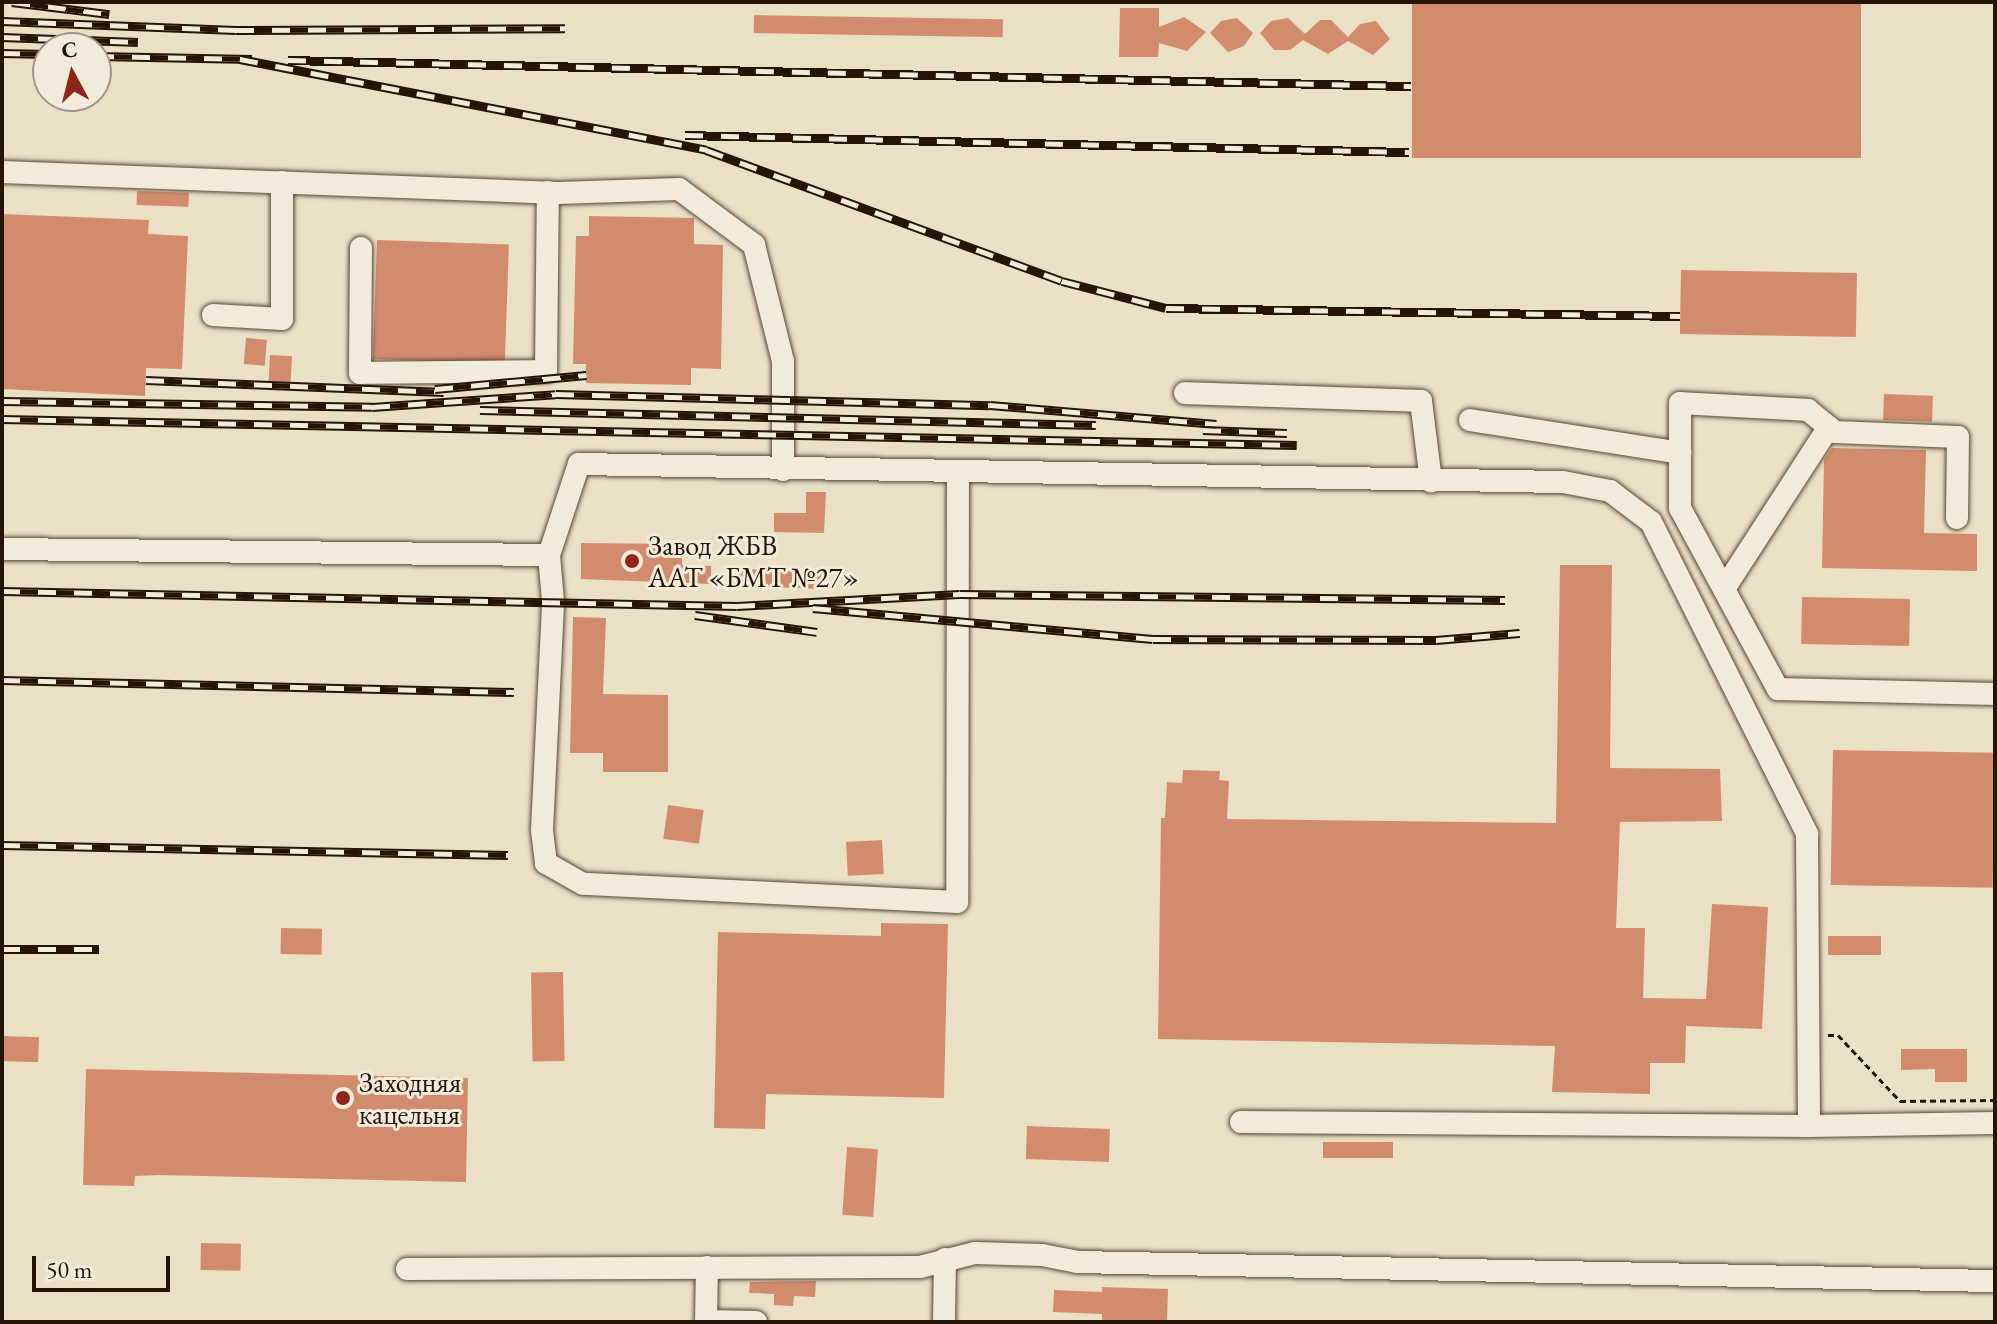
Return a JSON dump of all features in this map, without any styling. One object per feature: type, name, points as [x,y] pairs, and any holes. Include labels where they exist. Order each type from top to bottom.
[{"type":"street","points":[[2,172],[548,192],[679,189],[754,245],[783,361],[783,470]]},
{"type":"street","points":[[213,315],[282,319],[282,182]]},
{"type":"street","points":[[361,248],[360,373],[546,371],[548,192]]},
{"type":"street","points":[[1185,393],[1421,401],[1431,481]]},
{"type":"street","points":[[1957,518],[1958,437],[1835,432],[1808,410],[1680,403],[1680,508],[1778,689],[1995,694]]},
{"type":"street","points":[[1470,420],[1680,453]]},
{"type":"street","points":[[1724,589],[1829,427]]},
{"type":"street","points":[[958,475],[957,902],[583,884],[546,863],[542,815],[553,601],[549,555],[579,464],[1005,476],[1563,482],[1610,491],[1651,522],[1807,834],[1809,1126]]},
{"type":"street","points":[[2,549],[549,555]]},
{"type":"street","points":[[1241,1122],[1809,1126],[1995,1123]]},
{"type":"street","points":[[407,1269],[920,1267],[975,1253],[1042,1255],[1077,1262],[1995,1281]]},
{"type":"street","points":[[944,1322],[945,1259]]},
{"type":"street","points":[[707,1267],[706,1322],[756,1322]]},
{"type":"path","points":[[1809,1035],[1838,1035],[1900,1101],[1995,1100]]},
{"type":"building","points":[[1412,2],[1861,2],[1861,158],[1412,158]]},
{"type":"building","points":[[1120,8],[1159,8],[1159,27],[1184,17],[1206,32],[1187,51],[1159,43],[1158,57],[1119,57]]},
{"type":"building","points":[[754,15],[1003,19],[1003,37],[754,33]]},
{"type":"building","points":[[1237,18],[1253,33],[1244,46],[1228,52],[1210,33],[1221,21]]},
{"type":"building","points":[[1288,18],[1305,34],[1320,20],[1331,20],[1348,37],[1360,24],[1376,21],[1390,39],[1373,55],[1348,41],[1328,54],[1303,40],[1290,50],[1274,50],[1260,33],[1271,21]]},
{"type":"building","points":[[137,191],[189,193],[188,207],[137,205]]},
{"type":"building","points":[[2,214],[149,220],[148,234],[188,236],[182,369],[146,368],[145,396],[2,389]]},
{"type":"building","points":[[589,216],[694,218],[694,244],[723,245],[721,369],[691,368],[691,385],[586,383],[586,364],[573,364],[576,236],[589,236]]},
{"type":"building","points":[[377,240],[509,245],[505,364],[373,359]]},
{"type":"building","points":[[1681,270],[1857,273],[1856,337],[1680,334]]},
{"type":"building","points":[[246,338],[267,340],[265,366],[244,364]]},
{"type":"building","points":[[270,355],[292,356],[291,382],[269,381]]},
{"type":"building","points":[[1884,394],[1933,396],[1932,422],[1883,420]]},
{"type":"building","points":[[1832,448],[1926,450],[1924,533],[1977,534],[1977,571],[1822,568],[1824,460]]},
{"type":"building","points":[[806,492],[826,492],[824,533],[774,532],[774,513],[806,513]]},
{"type":"building","name":"Завод ЖБВ ААТ «БМТ №27»","points":[[581,543],[682,544],[682,565],[711,566],[711,584],[581,579]]},
{"type":"building","points":[[1560,565],[1612,565],[1610,768],[1720,769],[1722,821],[1620,822],[1616,928],[1645,928],[1643,998],[1706,999],[1712,904],[1768,907],[1762,1029],[1686,1026],[1685,1063],[1650,1063],[1650,1094],[1552,1092],[1555,1046],[1158,1039],[1161,818],[1165,818],[1167,782],[1182,783],[1183,770],[1220,771],[1219,780],[1229,781],[1227,819],[1556,823]]},
{"type":"building","points":[[740,569],[823,572],[822,589],[739,586]]},
{"type":"building","points":[[1802,597],[1910,599],[1909,646],[1801,644]]},
{"type":"building","points":[[573,617],[606,618],[603,694],[668,695],[668,772],[603,772],[603,753],[570,753]]},
{"type":"building","points":[[1833,750],[1995,753],[1993,888],[1831,885]]},
{"type":"building","points":[[668,805],[704,810],[699,844],[663,839]]},
{"type":"building","points":[[882,840],[884,874],[848,876],[846,842]]},
{"type":"building","points":[[881,923],[948,924],[944,1098],[766,1094],[765,1129],[714,1128],[718,932],[881,936]]},
{"type":"building","points":[[281,928],[322,929],[322,955],[281,954]]},
{"type":"building","points":[[1828,936],[1881,936],[1881,955],[1828,955]]},
{"type":"building","points":[[563,972],[565,1061],[533,1062],[531,973]]},
{"type":"building","points":[[2,1036],[39,1037],[38,1062],[2,1061]]},
{"type":"building","points":[[1901,1049],[1967,1049],[1967,1082],[1935,1082],[1935,1069],[1901,1070]]},
{"type":"building","points":[[86,1069],[468,1078],[466,1182],[159,1175],[135,1176],[134,1186],[83,1185]]},
{"type":"building","points":[[1027,1126],[1110,1129],[1109,1162],[1026,1159]]},
{"type":"building","points":[[1323,1142],[1393,1142],[1393,1158],[1323,1158]]},
{"type":"building","points":[[847,1147],[878,1149],[873,1217],[842,1215]]},
{"type":"building","points":[[201,1243],[241,1244],[241,1271],[201,1270]]},
{"type":"building","points":[[816,1281],[815,1297],[794,1296],[793,1306],[774,1305],[774,1294],[749,1293],[750,1282]]},
{"type":"building","points":[[1102,1287],[1168,1289],[1167,1322],[1102,1322],[1102,1314],[1053,1312],[1054,1290],[1102,1292]]},
{"type":"railway","points":[[12,2],[109,14]]},
{"type":"railway","points":[[2,21],[236,30],[565,28]]},
{"type":"railway","points":[[2,37],[138,42]]},
{"type":"railway","points":[[2,53],[32,54]]},
{"type":"railway","points":[[112,56],[252,59]]},
{"type":"railway","points":[[240,59],[706,150],[1062,281],[1166,308],[1680,316]]},
{"type":"railway","points":[[288,60],[1411,86]]},
{"type":"railway","points":[[685,135],[1409,152]]},
{"type":"railway","points":[[435,389],[586,375]]},
{"type":"railway","points":[[146,380],[444,392]]},
{"type":"railway","points":[[2,401],[372,407],[556,394],[990,405],[1216,424]]},
{"type":"railway","points":[[480,410],[1096,425]]},
{"type":"railway","points":[[2,419],[1297,445]]},
{"type":"railway","points":[[1203,430],[1287,433]]},
{"type":"railway","points":[[2,591],[737,606],[960,594],[1505,600]]},
{"type":"railway","points":[[813,608],[1153,639],[1436,640],[1520,633]]},
{"type":"railway","points":[[695,615],[817,632]]},
{"type":"railway","points":[[2,680],[514,692]]},
{"type":"railway","points":[[2,845],[508,855]]},
{"type":"railway","points":[[2,949],[99,949]]},
{"type":"place","name":"Завод ЖБВ ААТ «БМТ №27»","points":[[632,561]]},
{"type":"place","name":"Заходняя кацельня","points":[[343,1098]]}]
